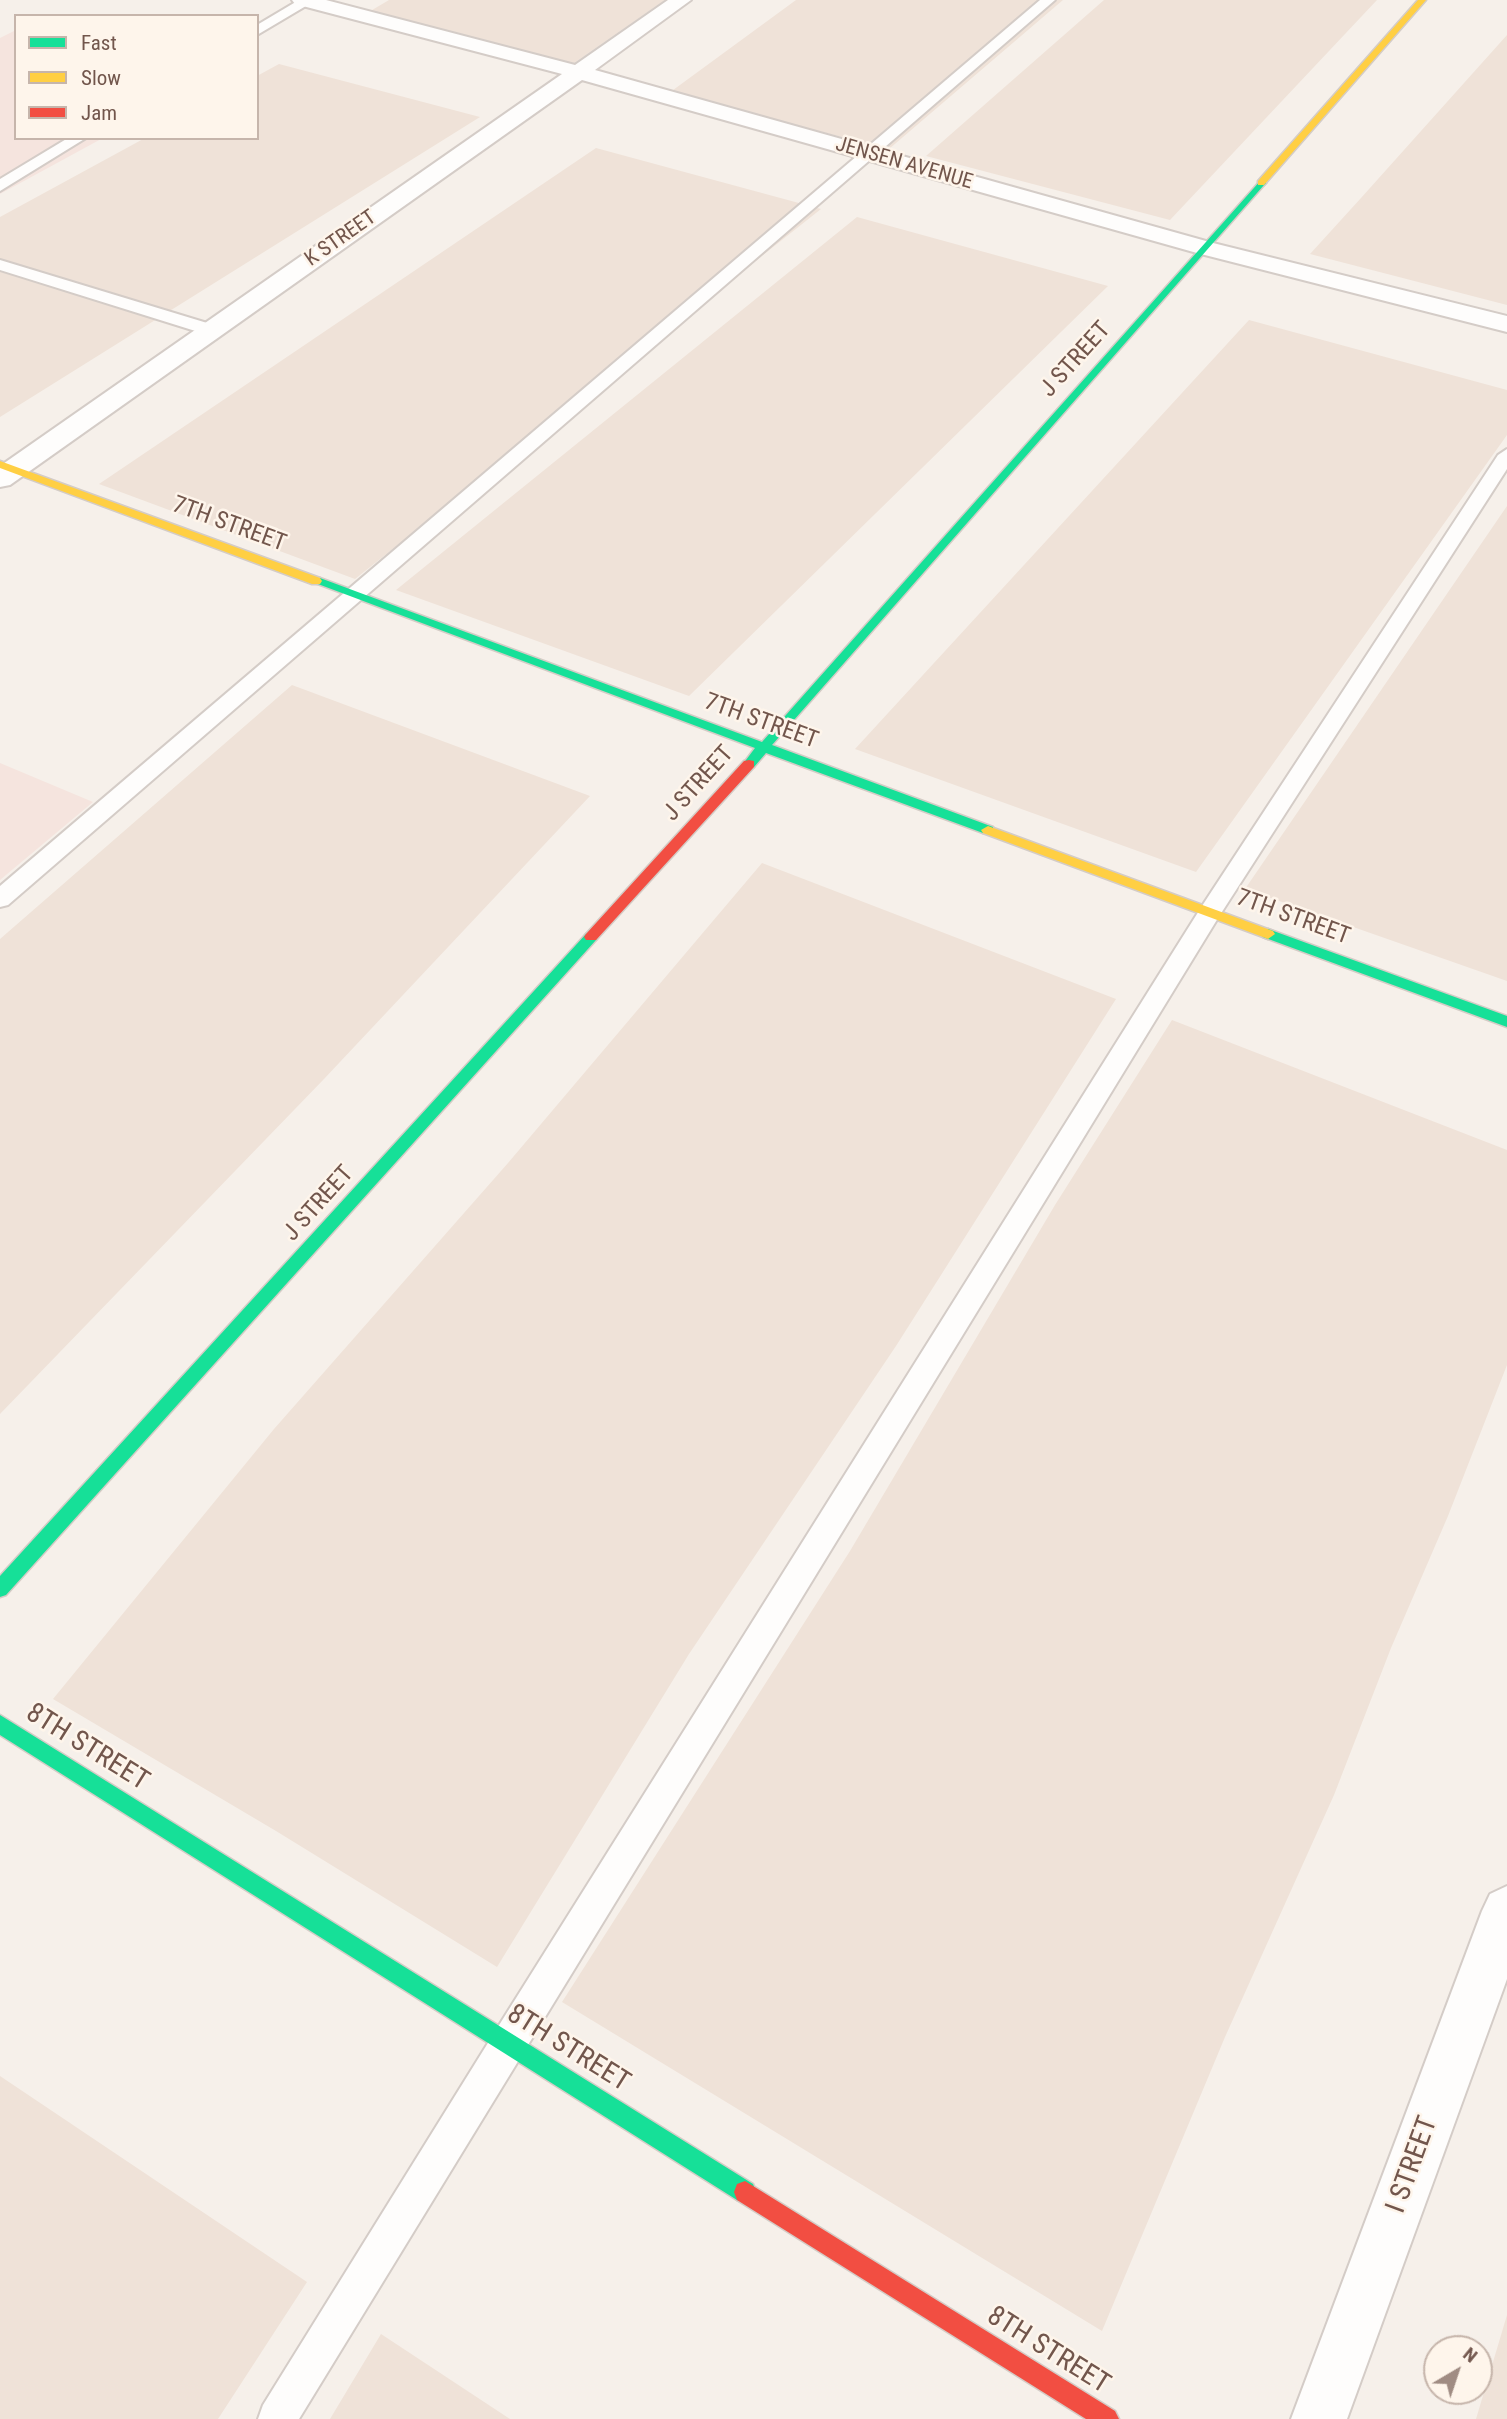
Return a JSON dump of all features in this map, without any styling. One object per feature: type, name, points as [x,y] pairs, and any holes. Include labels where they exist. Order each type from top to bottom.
[{"type":"street","name":"JENSEN AVENUE","points":[[306,0],[578,72],[1205,248],[1507,324]]},
{"type":"street","name":"K STREET","points":[[5,471],[681,0]]},
{"type":"street","name":"J STREET","points":[[0,1589],[764,747],[1422,0]]},
{"type":"street","name":"7TH STREET","points":[[5,471],[353,595],[1507,1022]]},
{"type":"street","name":"8TH STREET","points":[[0,1724],[1107,2419]]},
{"type":"street","name":"I STREET","points":[[1318,2419],[1507,1911]]},
{"type":"lane","points":[[259,30],[306,0]]},
{"type":"lane","points":[[0,899],[1048,0]]},
{"type":"lane","points":[[0,186],[76,140]]},
{"type":"lane","points":[[0,265],[211,330]]},
{"type":"lane","points":[[277,2419],[1210,912],[1507,455]]},
{"type":"shaded area","points":[[389,0],[665,0],[567,68],[362,16]]},
{"type":"shaded area","points":[[796,0],[1063,0],[889,149],[669,93]]},
{"type":"shaded area","points":[[1104,0],[1377,0],[1170,220],[926,156]]},
{"type":"shaded area","points":[[14,31],[14,140],[99,140],[0,194],[0,38]]},
{"type":"shaded area","points":[[1507,35],[1507,305],[1310,254],[1361,198]]},
{"type":"shaded area","points":[[279,64],[480,117],[0,417],[0,217],[141,140],[259,140],[259,75]]},
{"type":"shaded area","points":[[596,148],[821,209],[355,579],[99,484]]},
{"type":"shaded area","points":[[857,217],[1108,286],[689,696],[396,590]]},
{"type":"shaded area","points":[[1249,320],[1507,390],[1507,435],[1196,872],[855,749]]},
{"type":"shaded area","points":[[1507,506],[1507,981],[1245,889]]},
{"type":"shaded area","points":[[292,685],[590,796],[324,1079],[0,1414],[0,939]]},
{"type":"shaded area","points":[[0,763],[93,802],[0,880]]},
{"type":"shaded area","points":[[762,863],[1116,999],[896,1346],[689,1654],[497,1967],[276,1831],[53,1699],[274,1429],[508,1163]]},
{"type":"shaded area","points":[[1172,1020],[1507,1150],[1507,1365],[1334,1795],[1225,2037],[1102,2331],[562,2002],[850,1551],[1055,1205]]},
{"type":"shaded area","points":[[0,2076],[307,2282],[218,2419],[0,2419]]},
{"type":"shaded area","points":[[1507,2315],[1507,2419],[1476,2419],[1480,2405],[1493,2405],[1493,2362]]},
{"type":"shaded area","points":[[381,2334],[510,2419],[330,2419]]},
{"type":"traffic: fast","points":[[749,764],[1261,183]]},
{"type":"traffic: fast","points":[[316,581],[988,830]]},
{"type":"traffic: fast","points":[[1268,934],[1507,1022]]},
{"type":"traffic: fast","points":[[0,1589],[591,937]]},
{"type":"traffic: fast","points":[[0,1724],[745,2192]]},
{"type":"traffic: slow","points":[[1261,183],[1422,0]]},
{"type":"traffic: slow","points":[[0,464],[316,581]]},
{"type":"traffic: slow","points":[[988,830],[1268,934]]},
{"type":"traffic: jam","points":[[591,937],[749,764]]},
{"type":"traffic: jam","points":[[745,2192],[1107,2419]]}]
